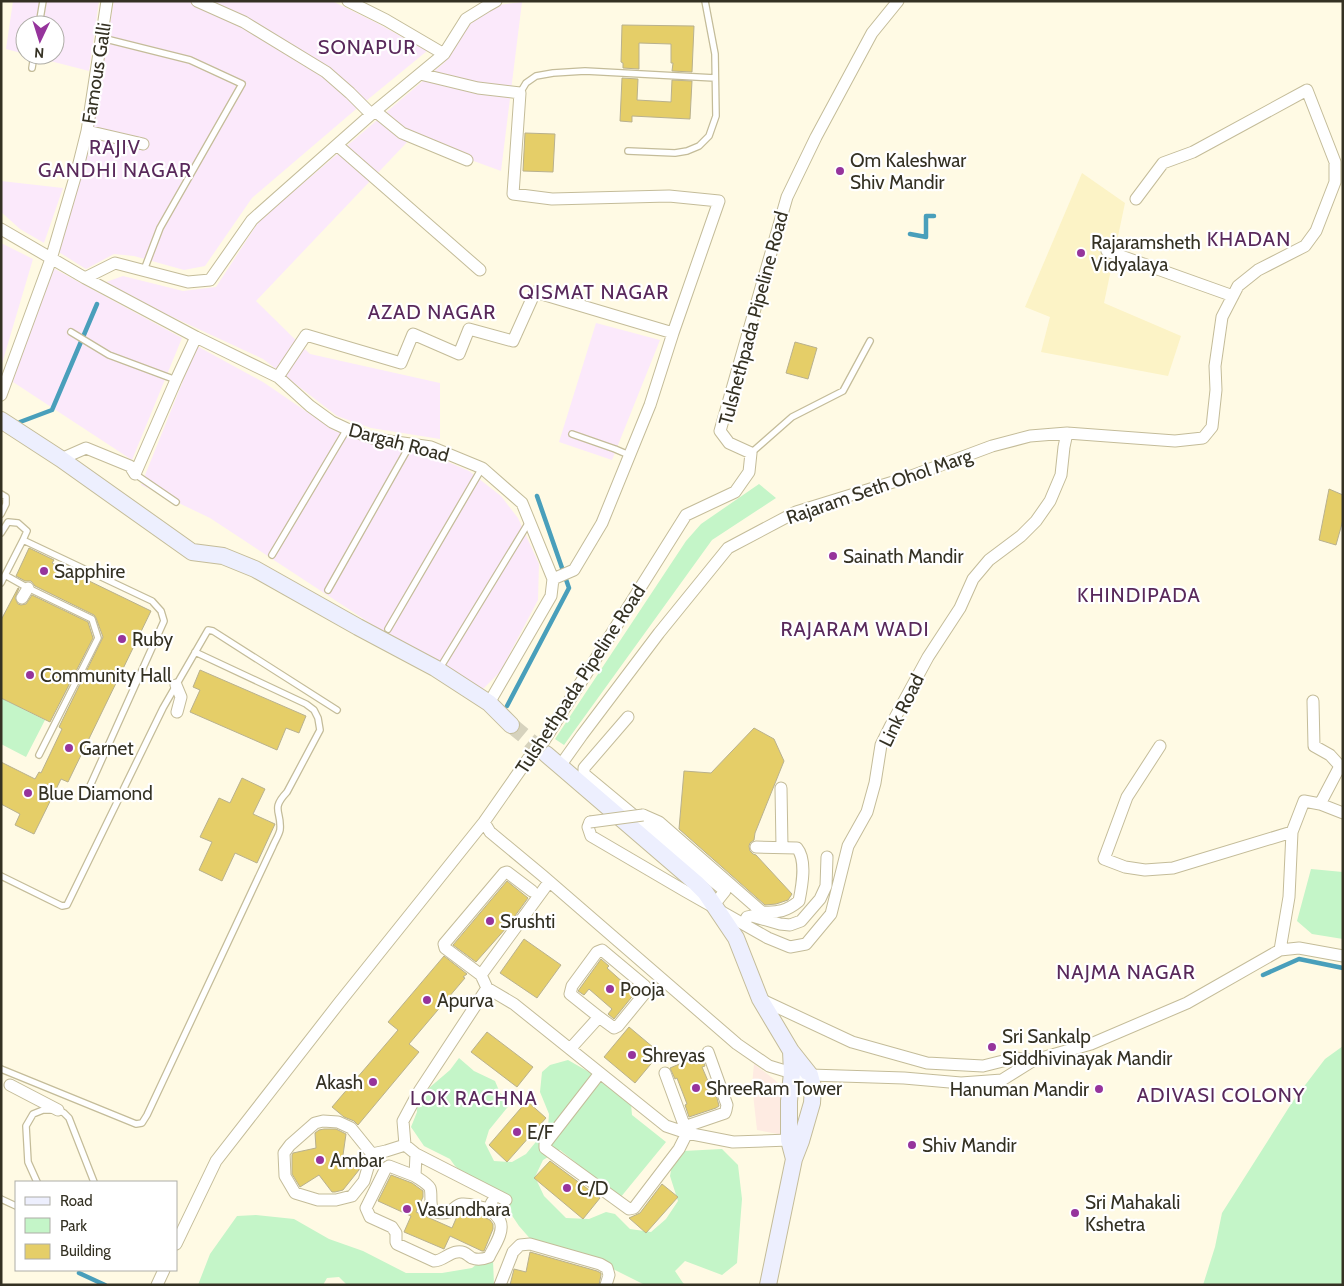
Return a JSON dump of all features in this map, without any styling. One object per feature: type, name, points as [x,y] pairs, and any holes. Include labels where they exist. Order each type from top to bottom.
[{"type":"street","name":"Famous Galli","points":[[1,395],[51,259],[78,167],[87,131],[107,1]]},
{"type":"street","points":[[197,1],[244,22],[326,72],[373,113],[402,133],[466,160]]},
{"type":"street","points":[[348,1],[386,20],[444,54]]},
{"type":"street","name":"Tulshethpada Pipeline Road","points":[[178,1240],[216,1161],[333,1010],[484,822],[528,759],[545,748],[686,515],[735,492],[749,472],[751,453],[729,443],[720,430],[787,197],[816,137],[872,33],[898,1]]},
{"type":"street","points":[[85,278],[115,264],[188,282],[210,280],[252,220],[373,113],[444,54],[466,19],[490,3]]},
{"type":"street","points":[[420,74],[478,88],[520,93],[513,194],[552,199],[669,196],[719,201],[650,405],[602,523],[574,570],[556,578],[551,596],[489,703]]},
{"type":"street","name":"Rajaram Seth Ohol Marg","points":[[560,766],[659,633],[728,548],[796,512],[906,478],[992,446],[1030,436],[1067,434],[1176,441],[1203,438],[1212,427],[1216,390],[1215,366],[1222,317],[1238,286],[1258,270],[1305,246],[1316,231],[1336,182],[1335,162],[1307,90],[1193,152],[1163,163],[1136,198]]},
{"type":"street","points":[[87,131],[143,144]]},
{"type":"street","points":[[337,145],[480,270]]},
{"type":"street","name":"Dargah Road","points":[[1,229],[85,278],[196,337],[278,377],[310,406],[332,422],[375,439],[431,447],[482,468],[522,503],[556,578]]},
{"type":"street","points":[[1107,251],[1233,296]]},
{"type":"street","points":[[278,377],[306,335],[401,363],[413,334],[460,354],[468,328],[513,341],[535,292],[673,333]]},
{"type":"street","points":[[135,474],[196,337]]},
{"type":"street","points":[[1,420],[61,459],[192,552],[223,556],[255,569],[435,668],[489,703],[511,725]]},
{"type":"street","name":"Link Road","points":[[713,906],[768,938],[790,947],[806,944],[831,914],[848,846],[867,812],[875,783],[881,745],[928,657],[960,608],[973,579],[989,560],[1021,536],[1036,521],[1050,501],[1061,475],[1067,434]]},
{"type":"street","points":[[61,459],[86,448],[130,466],[135,474]]},
{"type":"street","points":[[176,685],[181,697],[177,712]]},
{"type":"street","points":[[1312,701],[1314,746],[1330,755],[1340,766],[1320,804]]},
{"type":"street","points":[[628,717],[584,768],[583,772],[585,776],[724,891],[713,906]]},
{"type":"street","points":[[574,746],[592,759]]},
{"type":"street","points":[[1160,746],[1127,798],[1104,859],[1125,867],[1145,870],[1173,868],[1292,832]]},
{"type":"street","points":[[545,748],[560,766],[696,883],[705,892],[736,938],[760,999],[791,1050],[810,1074],[813,1087],[812,1104],[795,1140]]},
{"type":"street","points":[[781,788],[782,847]]},
{"type":"street","points":[[1280,950],[1289,897],[1292,832],[1304,802],[1320,804],[1343,813]]},
{"type":"street","points":[[713,906],[591,836],[588,827],[590,822],[643,815],[659,822],[762,912],[773,913],[789,909],[799,901],[803,883],[801,853],[797,848],[756,847]]},
{"type":"street","points":[[484,822],[490,832],[737,1044],[769,1066],[792,1073],[904,1078],[961,1084],[1002,1080],[1034,1060],[1089,1045],[1187,1003],[1280,950],[1299,948],[1343,956]]},
{"type":"street","points":[[744,923],[748,916],[790,925],[801,921],[820,899],[826,886],[827,857]]},
{"type":"street","points":[[532,891],[507,872],[504,873],[444,944],[445,948],[481,975],[487,988],[514,1004],[666,1126],[733,1142],[795,1140]]},
{"type":"street","points":[[481,975],[550,882]]},
{"type":"street","points":[[602,950],[645,986],[646,990],[618,1026],[611,1027],[599,1017],[570,994],[572,986],[597,952],[602,950]]},
{"type":"street","points":[[404,1145],[403,1121],[418,1093],[487,988]]},
{"type":"street","points":[[760,999],[852,1042],[928,1063],[983,1066],[1016,1058],[1034,1060]]},
{"type":"street","points":[[570,1049],[599,1017]]},
{"type":"street","points":[[768,1285],[794,1159],[795,1140],[789,1101],[792,1073],[791,1050]]},
{"type":"street","points":[[685,1130],[726,1110],[727,1105],[708,1052]]},
{"type":"street","points":[[600,1072],[544,1144],[545,1148],[629,1209],[634,1208],[679,1149],[685,1130],[665,1073]]},
{"type":"street","points":[[10,1086],[58,1110]]},
{"type":"street","points":[[323,1121],[338,1122],[350,1128],[372,1154],[364,1181],[352,1196],[336,1200],[310,1198],[295,1193],[285,1176],[284,1154],[290,1145],[315,1123],[323,1121]]},
{"type":"street","points":[[372,1154],[404,1145]]},
{"type":"street","points":[[404,1145],[416,1154],[501,1197],[489,1208],[483,1209],[468,1204],[459,1204],[449,1212],[436,1212],[430,1201],[430,1189],[425,1183],[415,1176],[389,1166],[386,1168],[366,1208],[370,1217],[392,1227],[396,1232],[397,1244],[434,1261],[439,1261],[458,1252],[465,1252],[474,1259],[489,1257],[501,1233],[500,1221],[489,1208]]},
{"type":"street","points":[[415,1176],[416,1154]]},
{"type":"street","points":[[500,1285],[513,1252],[520,1245],[530,1244],[600,1264],[606,1268],[609,1275],[606,1285]]},
{"type":"street","points":[[157,1285],[164,1271]]},
{"type":"lane","points":[[41,15],[43,1]]},
{"type":"lane","points":[[628,151],[687,152],[700,146],[709,136],[716,116],[715,54],[705,1]]},
{"type":"lane","points":[[102,38],[190,60],[242,84],[160,228],[144,270]]},
{"type":"lane","points":[[520,93],[526,83],[536,76],[553,73],[585,71],[715,78]]},
{"type":"lane","points":[[71,332],[109,355],[176,380]]},
{"type":"lane","points":[[751,453],[792,416],[843,392],[870,341]]},
{"type":"lane","points":[[272,555],[347,429]]},
{"type":"lane","points":[[572,434],[629,456]]},
{"type":"lane","points":[[328,590],[410,445]]},
{"type":"lane","points":[[388,629],[482,468]]},
{"type":"lane","points":[[135,474],[176,502]]},
{"type":"lane","points":[[1,494],[6,497],[6,504],[1,514]]},
{"type":"lane","points":[[1,533],[8,522],[18,524],[27,531],[1,584]]},
{"type":"lane","points":[[443,663],[529,522]]},
{"type":"lane","points":[[24,540],[152,601],[161,611],[164,621],[90,786]]},
{"type":"lane","points":[[6,575],[25,593],[92,619],[98,638],[39,755]]},
{"type":"lane","points":[[1,876],[62,906],[67,905],[163,708],[208,630],[214,631],[337,710]]},
{"type":"lane","points":[[1,1069],[136,1124],[142,1123],[147,1116],[269,855],[280,830],[277,807],[320,730],[318,718],[314,710],[306,704],[195,652]]},
{"type":"lane","points":[[37,1181],[28,1162],[26,1126],[33,1114],[43,1110],[58,1110],[69,1118],[94,1181]]},
{"type":"lane","points":[[1,1199],[15,1206]]},
{"type":"shaded area","points":[[13,1],[99,1],[89,71],[65,65],[65,15],[15,15],[15,51],[6,49]]},
{"type":"shaded area","points":[[114,1],[332,1],[427,51],[252,198],[205,266],[184,270],[134,256],[114,254],[86,269],[57,251],[86,157]]},
{"type":"shaded area","points":[[522,2],[501,171],[411,138],[256,301],[310,354],[440,383],[440,439],[371,428],[337,416],[263,359],[166,314],[106,282],[123,276],[183,291],[216,287],[259,221],[445,62],[470,24],[499,5]]},
{"type":"shaded area","name":"Rajaramsheth Vidyalaya","points":[[1082,173],[1125,203],[1104,303],[1181,336],[1168,376],[1041,352],[1050,317],[1025,307]]},
{"type":"shaded area","points":[[1,181],[63,188],[44,243],[20,229],[1,212]]},
{"type":"shaded area","points":[[1,243],[33,259],[1,367]]},
{"type":"shaded area","points":[[53,268],[182,338],[132,460],[13,382],[28,333]]},
{"type":"shaded area","points":[[596,323],[660,340],[612,460],[559,442]]},
{"type":"shaded area","points":[[197,346],[263,382],[335,431],[377,444],[432,455],[469,471],[501,496],[518,518],[539,564],[538,600],[500,672],[478,694],[210,518],[141,485]]},
{"type":"shaded area","points":[[754,1064],[775,1080],[783,1089],[783,1135],[757,1130],[752,1085]]},
{"type":"green space","points":[[759,484],[776,498],[712,540],[564,745],[555,739],[686,541],[701,524]]},
{"type":"green space","points":[[1,698],[45,720],[26,757],[1,744]]},
{"type":"green space","points":[[1311,869],[1343,872],[1343,939],[1312,934],[1297,921]]},
{"type":"green space","points":[[1343,1046],[1343,1285],[1203,1285],[1215,1247],[1222,1213],[1293,1101],[1325,1059]]},
{"type":"green space","points":[[459,1058],[474,1071],[495,1081],[500,1093],[511,1103],[489,1130],[485,1143],[494,1161],[512,1162],[526,1154],[548,1127],[549,1114],[540,1092],[542,1072],[550,1065],[568,1060],[589,1072],[631,1104],[632,1115],[666,1142],[620,1198],[560,1150],[543,1160],[535,1177],[544,1196],[566,1218],[589,1219],[606,1212],[615,1214],[630,1229],[651,1232],[666,1219],[678,1201],[670,1176],[673,1160],[683,1151],[722,1149],[738,1165],[742,1199],[737,1263],[722,1275],[685,1261],[675,1271],[686,1285],[645,1285],[591,1258],[533,1242],[519,1226],[503,1202],[477,1184],[455,1166],[450,1159],[424,1146],[411,1127],[417,1112],[416,1105],[429,1088],[450,1070]]},
{"type":"green space","points":[[256,1215],[294,1219],[329,1239],[363,1251],[406,1273],[442,1273],[472,1268],[482,1260],[493,1260],[494,1285],[347,1285],[339,1277],[327,1278],[323,1285],[198,1285],[210,1254],[237,1216]]},
{"type":"building","points":[[622,25],[694,26],[692,72],[672,71],[671,44],[639,43],[639,69],[623,68],[623,63],[621,62]]},
{"type":"building","points":[[622,78],[638,79],[637,100],[671,102],[672,80],[692,81],[690,119],[632,116],[632,122],[620,121]]},
{"type":"building","points":[[525,133],[555,134],[553,172],[523,171]]},
{"type":"building","points":[[795,342],[817,348],[808,379],[786,373]]},
{"type":"building","points":[[1329,489],[1343,495],[1343,520],[1336,545],[1319,540]]},
{"type":"building","points":[[29,548],[54,560],[52,563],[151,611],[68,782],[61,779],[34,834],[15,825],[20,814],[1,804],[1,762],[35,779],[39,772],[41,773],[62,729],[59,727],[103,637],[94,615],[35,586],[31,581],[25,581],[16,576]]},
{"type":"building","points":[[18,588],[15,598],[18,604],[26,604],[32,595],[88,622],[93,638],[50,722],[1,698],[1,620]]},
{"type":"building","points":[[200,670],[306,716],[299,733],[286,728],[277,750],[190,712],[200,690],[193,687]]},
{"type":"building","points":[[754,728],[774,739],[784,761],[755,833],[754,840],[749,846],[750,851],[792,894],[788,900],[776,904],[765,905],[679,829],[684,771],[711,773]]},
{"type":"building","points":[[242,778],[265,789],[253,814],[275,824],[257,863],[235,853],[222,881],[199,870],[212,842],[200,837],[219,798],[230,803]]},
{"type":"building","name":"Srushti","points":[[507,881],[528,898],[507,927],[476,962],[453,945]]},
{"type":"building","points":[[524,939],[561,965],[537,998],[500,973]]},
{"type":"building","points":[[444,956],[467,974],[463,977],[465,978],[409,1044],[419,1052],[358,1125],[332,1107],[398,1030],[388,1022]]},
{"type":"building","name":"Pooja","points":[[601,959],[609,966],[607,968],[635,993],[614,1019],[608,1014],[612,1009],[589,989],[584,995],[578,991]]},
{"type":"building","name":"Shreyas","points":[[629,1027],[660,1053],[635,1083],[604,1057]]},
{"type":"building","points":[[487,1032],[533,1067],[517,1087],[471,1052]]},
{"type":"building","name":"ShreeRam Tower","points":[[701,1055],[705,1066],[702,1067],[719,1106],[689,1117],[685,1105],[687,1104],[677,1078],[675,1079],[670,1068]]},
{"type":"building","name":"E/F","points":[[527,1101],[546,1118],[507,1162],[489,1145]]},
{"type":"building","name":"Ambar","points":[[324,1129],[336,1129],[346,1134],[343,1155],[361,1165],[343,1190],[335,1192],[332,1192],[319,1175],[300,1187],[292,1174],[293,1153],[316,1148],[315,1133]]},
{"type":"building","name":"C/D","points":[[550,1161],[600,1198],[583,1219],[534,1178]]},
{"type":"building","name":"Vasundhara","points":[[391,1175],[412,1183],[423,1191],[423,1197],[416,1212],[452,1228],[458,1214],[463,1211],[478,1214],[490,1220],[493,1224],[493,1229],[484,1251],[450,1236],[444,1249],[404,1232],[411,1216],[378,1201]]},
{"type":"building","points":[[662,1184],[678,1197],[646,1233],[629,1218],[640,1213]]},
{"type":"building","points":[[530,1252],[597,1271],[601,1273],[599,1285],[510,1285],[514,1269],[526,1272]]},
{"type":"waterway","points":[[910,234],[926,237],[926,216],[934,216]]},
{"type":"waterway","points":[[20,422],[52,410],[97,304]]},
{"type":"waterway","points":[[507,706],[569,588],[537,496]]},
{"type":"waterway","points":[[1263,975],[1299,959],[1343,968]]},
{"type":"waterway","points":[[79,1273],[105,1285]]},
{"type":"tunnel","points":[[511,725],[546,754]]},
{"type":"place","name":"Om Kaleshwar Shiv Mandir","points":[[840,171]]},
{"type":"place","name":"Rajaramsheth Vidyalaya","points":[[1081,253]]},
{"type":"place","name":"Sainath Mandir","points":[[833,556]]},
{"type":"place","name":"Sapphire","points":[[44,571]]},
{"type":"place","name":"Ruby","points":[[122,639]]},
{"type":"place","name":"Community Hall","points":[[30,675]]},
{"type":"place","name":"Garnet","points":[[69,748]]},
{"type":"place","name":"Blue Diamond","points":[[28,793]]},
{"type":"place","name":"Srushti","points":[[490,921]]},
{"type":"place","name":"Pooja","points":[[610,989]]},
{"type":"place","name":"Apurva","points":[[427,1000]]},
{"type":"place","name":"Sri Sankalp Siddhivinayak Mandir","points":[[992,1047]]},
{"type":"place","name":"Shreyas","points":[[632,1055]]},
{"type":"place","name":"Akash","points":[[373,1082]]},
{"type":"place","name":"ShreeRam Tower","points":[[696,1088]]},
{"type":"place","name":"Hanuman Mandir","points":[[1099,1089]]},
{"type":"place","name":"E/F","points":[[517,1132]]},
{"type":"place","name":"Shiv Mandir","points":[[912,1145]]},
{"type":"place","name":"Ambar","points":[[320,1160]]},
{"type":"place","name":"C/D","points":[[567,1188]]},
{"type":"place","name":"Vasundhara","points":[[407,1209]]},
{"type":"place","name":"Sri Mahakali Kshetra","points":[[1075,1213]]},
{"type":"district","name":"SONAPUR","points":[[367,47]]},
{"type":"district","name":"RAJIV GANDHI NAGAR","points":[[115,158]]},
{"type":"district","name":"KHADAN","points":[[1249,239]]},
{"type":"district","name":"QISMAT NAGAR","points":[[594,292]]},
{"type":"district","name":"AZAD NAGAR","points":[[432,312]]},
{"type":"district","name":"KHINDIPADA","points":[[1139,595]]},
{"type":"district","name":"RAJARAM WADI","points":[[855,629]]},
{"type":"district","name":"NAJMA NAGAR","points":[[1126,972]]},
{"type":"district","name":"ADIVASI COLONY","points":[[1221,1095]]},
{"type":"district","name":"LOK RACHNA","points":[[474,1098]]}]
